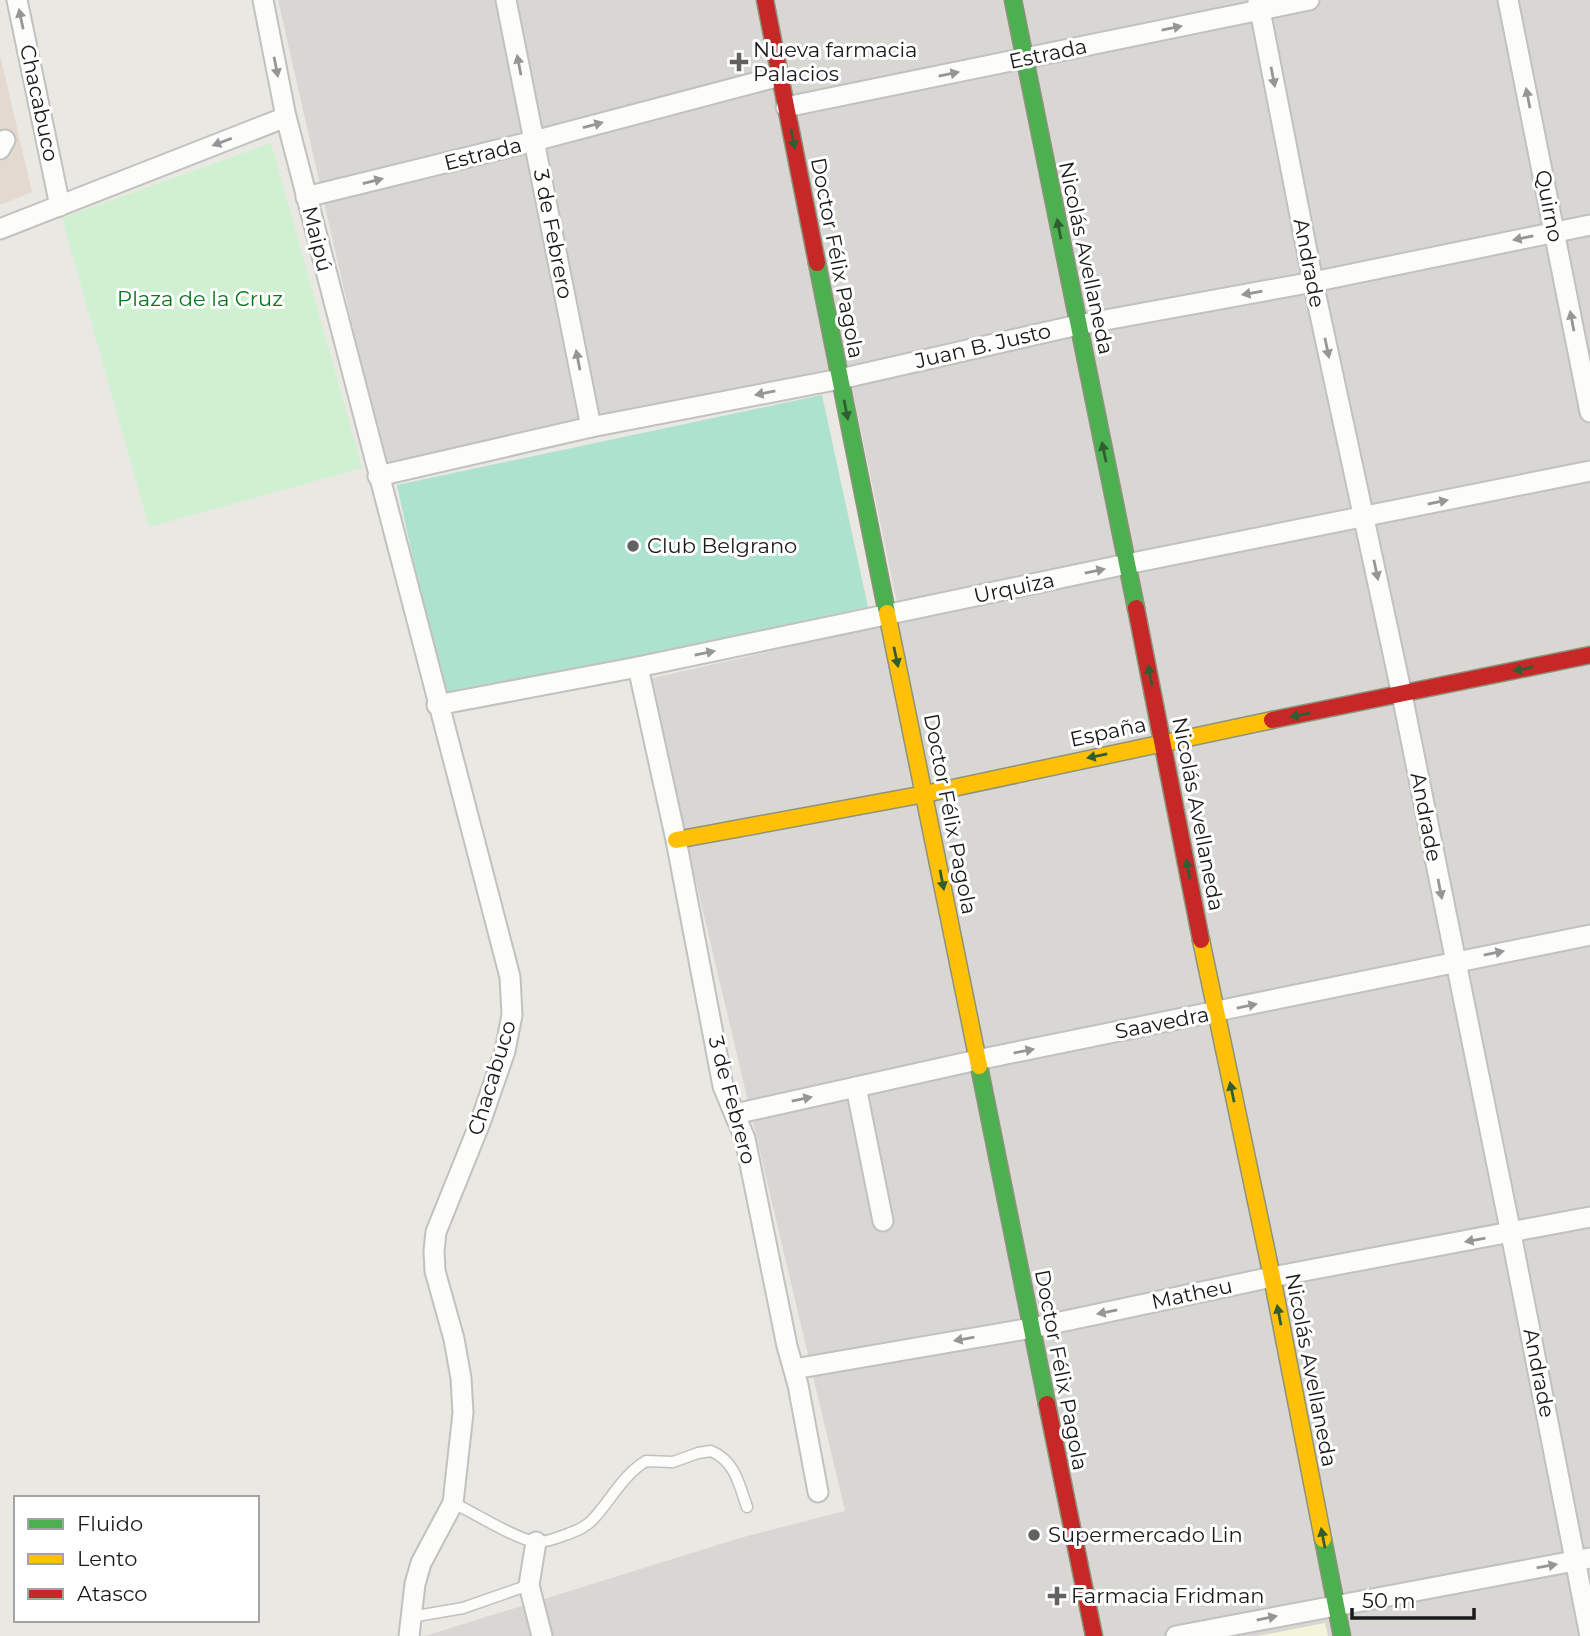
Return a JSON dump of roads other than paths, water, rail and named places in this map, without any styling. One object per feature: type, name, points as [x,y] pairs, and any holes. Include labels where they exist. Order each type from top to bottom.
[{"type":"street","name":"Chacabuco","points":[[17,0],[61,206]]},
{"type":"street","name":"Maipú","points":[[263,0],[286,117],[378,476]]},
{"type":"street","name":"3 de Febrero","points":[[506,0],[592,427]]},
{"type":"street","name":"Doctor Félix Pagola","points":[[765,0],[1094,1636]]},
{"type":"street","name":"Nicolás Avellaneda","points":[[1013,0],[1128,564],[1215,1013],[1272,1277],[1342,1636]]},
{"type":"street","name":"Estrada","points":[[786,107],[1024,59],[1259,5],[1309,0]]},
{"type":"street","name":"Quirno","points":[[1508,0],[1590,412]]},
{"type":"street","name":"Andrade","points":[[1259,5],[1313,282],[1365,517],[1511,1234],[1583,1559],[1590,1636]]},
{"type":"street","name":"Estrada","points":[[306,197],[534,141],[780,76]]},
{"type":"street","points":[[0,229],[286,117]]},
{"type":"street","name":"Juan B. Justo","points":[[378,476],[592,427],[840,379],[1078,324],[1313,282],[1590,225]]},
{"type":"street","name":"Urquiza","points":[[438,705],[638,667],[1590,471]]},
{"type":"street","name":"Chacabuco","points":[[378,476],[510,977],[512,1000],[505,1051],[480,1123],[436,1232],[435,1271],[454,1339],[461,1378],[463,1413],[453,1503],[421,1563],[415,1584],[410,1627]]},
{"type":"street","name":"España","points":[[676,840],[925,794],[1163,742],[1590,655]]},
{"type":"street","name":"3 de Febrero","points":[[638,667],[676,840],[723,1086],[745,1139],[818,1492]]},
{"type":"street","name":"Saavedra","points":[[735,1114],[977,1060],[1590,935]]},
{"type":"street","points":[[856,1087],[884,1221]]},
{"type":"street","name":"Matheu","points":[[794,1369],[1032,1328],[1272,1277],[1590,1217]]},
{"type":"street","points":[[536,1542],[529,1585],[542,1636]]},
{"type":"street","points":[[1176,1636],[1583,1559]]},
{"type":"lane","points":[[453,1503],[536,1542],[552,1539],[580,1529],[594,1518],[629,1474],[646,1461],[673,1462],[698,1452],[710,1451],[729,1463],[735,1472],[747,1507]]},
{"type":"lane","points":[[410,1627],[529,1585]]},
{"type":"place","name":"Nueva farmacia Palacios","points":[[739,62]]},
{"type":"place","name":"Club Belgrano","points":[[633,546]]},
{"type":"place","name":"Supermercado Lin","points":[[1034,1535]]},
{"type":"place","name":"Farmacia Fridman","points":[[1057,1596]]},
{"type":"park label","name":"Plaza de la Cruz","points":[[200,299]]}]
